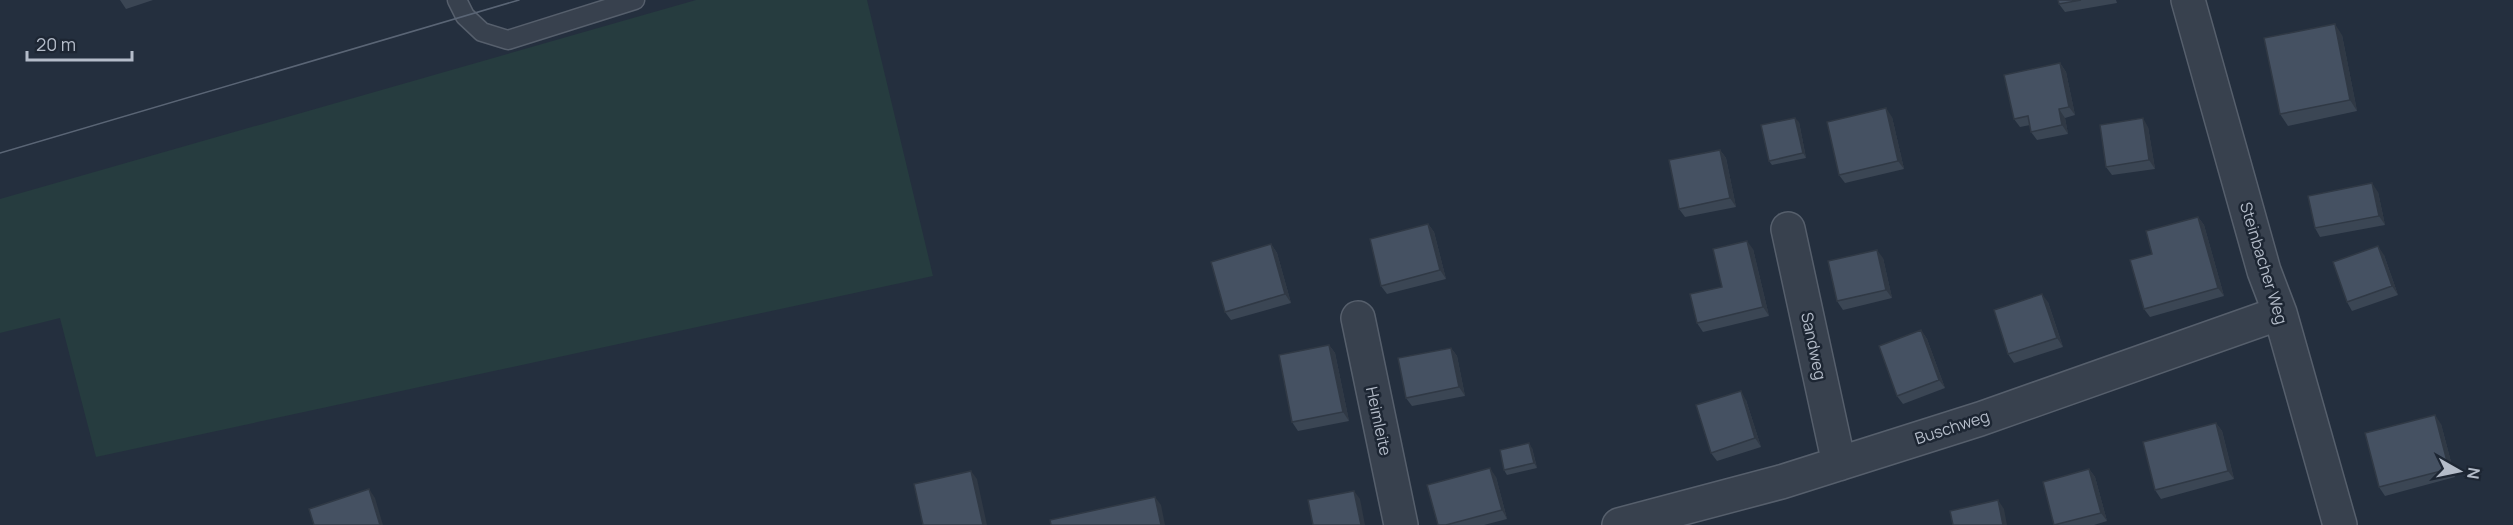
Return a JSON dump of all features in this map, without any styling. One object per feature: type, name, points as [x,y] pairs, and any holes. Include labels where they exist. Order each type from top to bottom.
[{"type":"street","name":"Steinbacher Weg","points":[[2188,0],[2264,271],[2280,313],[2340,525]]},
{"type":"street","name":"Sandweg","points":[[1788,229],[1839,464]]},
{"type":"street","name":"Buschweg","points":[[1618,525],[1781,482],[1980,419],[2280,313]]},
{"type":"street","name":"Heimleite","points":[[1358,318],[1401,525]]},
{"type":"lane","points":[[457,0],[465,16],[482,32],[508,40],[635,0]]},
{"type":"green space","points":[[696,0],[867,0],[933,276],[96,457],[60,318],[0,333],[0,199]]},
{"type":"building","points":[[2058,0],[2081,0],[2059,4]]},
{"type":"building","points":[[2335,24],[2350,100],[2280,114],[2264,38]]},
{"type":"building","points":[[2060,63],[2069,107],[2059,109],[2062,125],[2031,132],[2028,116],[2014,119],[2004,75]]},
{"type":"building","points":[[1886,108],[1898,161],[1839,175],[1827,122]]},
{"type":"building","points":[[1795,118],[1803,153],[1769,161],[1761,125]]},
{"type":"building","points":[[2143,118],[2149,160],[2106,167],[2100,125]]},
{"type":"building","points":[[1720,150],[1730,198],[1679,209],[1669,160]]},
{"type":"building","points":[[2372,183],[2379,216],[2315,228],[2308,196]]},
{"type":"building","points":[[2198,217],[2218,288],[2144,309],[2130,260],[2152,254],[2146,231]]},
{"type":"building","points":[[1428,224],[1440,270],[1381,286],[1370,239]]},
{"type":"building","points":[[1747,241],[1763,307],[1697,323],[1690,294],[1722,287],[1713,249]]},
{"type":"building","points":[[1271,244],[1285,294],[1225,312],[1211,262]]},
{"type":"building","points":[[2378,246],[2392,286],[2347,302],[2333,262]]},
{"type":"building","points":[[1877,250],[1886,290],[1837,301],[1828,261]]},
{"type":"building","points":[[2042,294],[2057,338],[2008,354],[1994,310]]},
{"type":"building","points":[[1921,330],[1939,380],[1897,396],[1879,346]]},
{"type":"building","points":[[1329,345],[1343,412],[1292,422],[1279,355]]},
{"type":"building","points":[[1451,348],[1459,387],[1406,398],[1398,358]]},
{"type":"building","points":[[1741,391],[1755,438],[1711,453],[1696,405]]},
{"type":"building","points":[[2435,415],[2449,469],[2379,487],[2365,433]]},
{"type":"building","points":[[2216,423],[2228,471],[2155,490],[2143,442]]},
{"type":"building","points":[[1529,443],[1534,463],[1504,470],[1500,450]]},
{"type":"building","points":[[1490,468],[1502,510],[1446,525],[1438,525],[1427,485]]},
{"type":"building","points":[[2089,469],[2101,513],[2054,525],[2043,482]]},
{"type":"building","points":[[971,471],[983,525],[923,525],[914,484]]},
{"type":"building","points":[[369,489],[380,525],[314,525],[309,509]]},
{"type":"building","points":[[1354,491],[1361,525],[1313,525],[1308,500]]},
{"type":"building","points":[[1155,497],[1161,525],[1051,525],[1050,520]]},
{"type":"building","points":[[1998,500],[2003,525],[1953,525],[1950,511]]},
{"type":"tram line","points":[[0,153],[519,0]]}]
